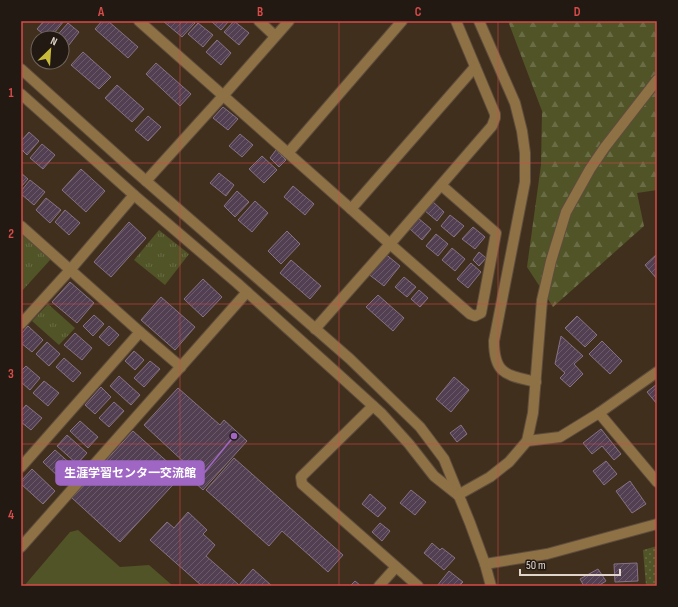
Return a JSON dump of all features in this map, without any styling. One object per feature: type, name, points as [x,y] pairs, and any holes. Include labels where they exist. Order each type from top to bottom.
[{"type":"street","points":[[139,21],[390,244],[470,314],[475,316],[481,313],[496,233],[441,185]]},
{"type":"street","points":[[259,21],[275,36]]},
{"type":"street","points":[[146,181],[288,21]]},
{"type":"street","points":[[288,153],[402,21]]},
{"type":"street","points":[[315,329],[492,126],[495,114],[456,21]]},
{"type":"street","points":[[479,21],[515,103],[522,131],[525,153],[525,182],[494,341],[495,358],[497,364],[504,371],[517,377],[536,382]]},
{"type":"street","points":[[351,209],[475,68]]},
{"type":"street","points":[[21,69],[146,181],[350,359],[420,428],[444,459],[485,564],[491,586]]},
{"type":"street","points":[[458,495],[490,477],[509,462],[527,441],[533,413],[542,300],[551,261],[566,212],[604,147],[657,80]]},
{"type":"street","points":[[21,94],[134,195],[247,292],[336,376],[373,406],[409,444],[434,476],[458,495]]},
{"type":"street","points":[[21,324],[70,270],[134,195]]},
{"type":"street","points":[[21,226],[181,367]]},
{"type":"street","points":[[21,547],[247,292]]},
{"type":"street","points":[[21,467],[140,332]]},
{"type":"street","points":[[336,376],[350,359]]},
{"type":"street","points":[[527,441],[560,437],[599,413],[657,372]]},
{"type":"street","points":[[373,406],[301,478],[302,484],[418,586]]},
{"type":"street","points":[[599,413],[657,482]]},
{"type":"street","points":[[485,564],[547,554],[657,524]]},
{"type":"street","points":[[379,586],[396,567]]},
{"type":"green space","points":[[508,21],[657,21],[657,190],[637,193],[644,226],[553,307],[527,267],[541,165],[542,111]]},
{"type":"green space","points":[[159,230],[189,254],[165,285],[134,260]]},
{"type":"green space","points":[[21,233],[51,259],[21,292]]},
{"type":"green space","points":[[48,304],[75,328],[59,345],[32,321]]},
{"type":"green space","points":[[78,530],[120,567],[149,565],[173,586],[24,586],[70,532]]},
{"type":"green space","points":[[657,546],[657,586],[646,586],[643,550]]},
{"type":"building","points":[[44,21],[64,21],[57,30],[37,29]]},
{"type":"building","points":[[102,21],[108,21],[138,47],[128,58],[95,29]]},
{"type":"building","points":[[163,21],[193,21],[195,23],[182,37]]},
{"type":"building","points":[[211,21],[229,21],[221,30]]},
{"type":"building","points":[[234,21],[249,33],[239,45],[224,32]]},
{"type":"building","points":[[68,23],[79,32],[70,44],[70,30],[62,30]]},
{"type":"building","points":[[198,23],[213,35],[203,47],[188,34]]},
{"type":"building","points":[[217,40],[231,53],[221,65],[206,52]]},
{"type":"building","points":[[83,52],[111,77],[99,89],[71,65]]},
{"type":"building","points":[[156,63],[191,94],[180,106],[146,74]]},
{"type":"building","points":[[117,85],[144,109],[132,122],[105,98]]},
{"type":"building","points":[[223,107],[238,119],[228,130],[213,118]]},
{"type":"building","points":[[148,116],[161,127],[148,141],[135,130]]},
{"type":"building","points":[[29,132],[39,141],[27,155],[21,149],[21,141]]},
{"type":"building","points":[[240,134],[253,145],[242,157],[229,146]]},
{"type":"building","points":[[42,144],[55,155],[43,169],[30,158]]},
{"type":"building","points":[[276,150],[286,160],[279,167],[270,158]]},
{"type":"building","points":[[262,156],[277,170],[264,183],[249,169]]},
{"type":"building","points":[[81,169],[105,191],[86,212],[62,190]]},
{"type":"building","points":[[21,173],[28,179],[21,187]]},
{"type":"building","points":[[219,173],[234,185],[226,196],[210,183]]},
{"type":"building","points":[[30,180],[45,192],[34,205],[21,194],[21,191]]},
{"type":"building","points":[[293,186],[314,204],[305,215],[284,197]]},
{"type":"building","points":[[237,191],[249,202],[235,217],[224,206]]},
{"type":"building","points":[[46,198],[61,210],[50,223],[36,210]]},
{"type":"building","points":[[255,201],[268,213],[252,232],[238,220]]},
{"type":"building","points":[[432,201],[444,212],[437,221],[424,210]]},
{"type":"building","points":[[65,210],[80,223],[69,235],[55,222]]},
{"type":"building","points":[[450,215],[464,226],[454,237],[441,226]]},
{"type":"building","points":[[418,218],[431,229],[422,240],[409,228]]},
{"type":"building","points":[[129,222],[146,238],[111,277],[94,262]]},
{"type":"building","points":[[473,227],[485,237],[475,249],[462,239]]},
{"type":"building","points":[[287,231],[300,244],[281,264],[268,251]]},
{"type":"building","points":[[436,234],[448,244],[438,256],[426,246]]},
{"type":"building","points":[[452,248],[465,259],[455,271],[442,260]]},
{"type":"building","points":[[383,252],[400,266],[384,286],[367,273]]},
{"type":"building","points":[[479,252],[486,258],[479,266],[473,260]]},
{"type":"building","points":[[657,254],[657,279],[645,265]]},
{"type":"building","points":[[291,260],[321,286],[310,299],[280,273]]},
{"type":"building","points":[[471,263],[481,272],[468,288],[457,279]]},
{"type":"building","points":[[404,277],[416,287],[407,297],[395,287]]},
{"type":"building","points":[[203,279],[222,297],[203,317],[184,299]]},
{"type":"building","points":[[70,282],[94,303],[77,323],[52,302]]},
{"type":"building","points":[[419,290],[428,298],[420,307],[411,299]]},
{"type":"building","points":[[378,295],[404,318],[393,331],[366,307]]},
{"type":"building","points":[[161,297],[195,327],[175,350],[141,320]]},
{"type":"building","points":[[94,315],[104,324],[93,336],[83,326]]},
{"type":"building","points":[[577,316],[597,335],[585,347],[565,328]]},
{"type":"building","points":[[28,326],[43,340],[32,352],[21,343],[21,334]]},
{"type":"building","points":[[109,326],[119,335],[109,346],[99,337]]},
{"type":"building","points":[[75,333],[92,348],[82,360],[64,345]]},
{"type":"building","points":[[561,336],[583,356],[574,364],[583,374],[570,387],[560,378],[565,373],[555,364]]},
{"type":"building","points":[[602,341],[622,361],[610,374],[589,354]]},
{"type":"building","points":[[47,342],[60,354],[49,366],[36,354]]},
{"type":"building","points":[[134,351],[144,360],[135,370],[125,361]]},
{"type":"building","points":[[64,358],[81,373],[73,382],[56,367]]},
{"type":"building","points":[[150,361],[160,369],[144,387],[134,378]]},
{"type":"building","points":[[26,366],[40,378],[30,390],[21,382],[21,371]]},
{"type":"building","points":[[119,376],[140,395],[131,405],[110,386]]},
{"type":"building","points":[[454,377],[469,390],[451,412],[436,399]]},
{"type":"building","points":[[44,381],[59,393],[48,406],[33,393]]},
{"type":"building","points":[[657,384],[657,404],[647,392]]},
{"type":"building","points":[[101,387],[111,397],[95,414],[85,405]]},
{"type":"building","points":[[178,388],[220,425],[224,420],[247,441],[203,490],[181,470],[186,464],[144,425]]},
{"type":"building","points":[[114,402],[124,411],[109,427],[99,418]]},
{"type":"building","points":[[26,405],[42,418],[31,430],[21,422],[21,411]]},
{"type":"building","points":[[80,421],[98,437],[88,448],[70,431]]},
{"type":"building","points":[[461,425],[467,434],[457,442],[450,433]]},
{"type":"building","points":[[601,429],[621,454],[614,460],[602,446],[592,454],[583,443]]},
{"type":"building","points":[[133,431],[182,475],[120,542],[72,498]]},
{"type":"building","points":[[67,435],[87,453],[77,464],[57,446]]},
{"type":"building","points":[[55,450],[73,466],[61,479],[43,462]]},
{"type":"building","points":[[234,458],[343,555],[328,572],[282,531],[269,546],[206,490]]},
{"type":"building","points":[[606,461],[617,474],[604,485],[593,471]]},
{"type":"building","points":[[32,469],[55,491],[43,504],[21,484],[21,481]]},
{"type":"building","points":[[630,481],[646,504],[632,513],[616,491]]},
{"type":"building","points":[[411,490],[426,502],[415,515],[400,503]]},
{"type":"building","points":[[370,494],[386,508],[378,517],[362,504]]},
{"type":"building","points":[[188,512],[207,530],[203,534],[215,545],[206,556],[239,585],[253,569],[272,586],[202,586],[150,540],[167,522],[174,528]]},
{"type":"building","points":[[380,523],[390,531],[382,541],[372,532]]},
{"type":"building","points":[[432,543],[440,550],[442,548],[455,558],[444,570],[424,553]]},
{"type":"building","points":[[637,563],[638,581],[615,582],[614,564]]},
{"type":"building","points":[[598,569],[606,581],[598,586],[584,586],[580,579]]},
{"type":"building","points":[[449,571],[463,582],[459,586],[437,586]]},
{"type":"building","points":[[355,581],[361,586],[350,586]]},
{"type":"place","name":"生涯学習センタ一交流館","points":[[234,436]]}]
